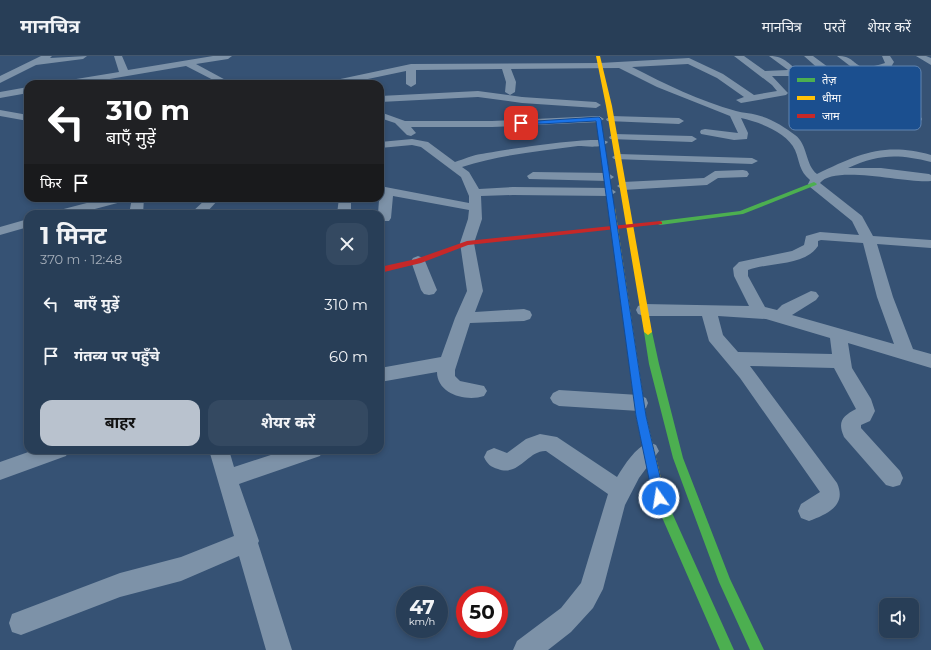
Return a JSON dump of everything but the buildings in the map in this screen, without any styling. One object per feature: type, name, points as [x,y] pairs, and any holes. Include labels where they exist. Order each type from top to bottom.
[{"type":"main road","points":[[588,56],[590,70]]},
{"type":"main road","points":[[598,56],[611,118],[654,364],[678,458],[725,582],[757,650]]},
{"type":"main road","points":[[596,101],[601,135]]},
{"type":"main road","points":[[606,164],[639,403],[659,498],[727,650]]},
{"type":"main road","points":[[384,269],[418,261],[468,243],[630,227],[741,213],[815,182]]},
{"type":"street","points":[[0,80],[48,56]]},
{"type":"street","points":[[34,63],[83,56]]},
{"type":"street","points":[[118,56],[124,73]]},
{"type":"street","points":[[86,80],[228,56]]},
{"type":"street","points":[[718,106],[783,93],[764,74],[738,56]]},
{"type":"street","points":[[773,56],[791,66]]},
{"type":"street","points":[[808,56],[820,66]]},
{"type":"street","points":[[841,56],[858,66]]},
{"type":"street","points":[[882,66],[888,65],[890,62],[886,56]]},
{"type":"street","points":[[920,56],[931,62]]},
{"type":"street","points":[[536,58],[563,66],[590,70],[600,66],[692,61],[720,76],[752,98]]},
{"type":"street","points":[[187,63],[220,80]]},
{"type":"street","points":[[621,65],[660,85],[718,106],[734,114],[765,121],[793,138],[800,149],[806,172],[857,220],[868,238],[885,297],[906,354]]},
{"type":"street","points":[[366,80],[389,71],[411,67],[563,66]]},
{"type":"street","points":[[411,67],[411,84]]},
{"type":"street","points":[[506,67],[511,82],[510,92]]},
{"type":"street","points":[[764,74],[789,73]]},
{"type":"street","points":[[0,95],[24,91]]},
{"type":"street","points":[[384,99],[478,94],[522,100],[596,101]]},
{"type":"street","points":[[0,113],[24,117]]},
{"type":"street","points":[[704,132],[743,137],[743,133],[734,114]]},
{"type":"street","points":[[384,115],[404,124],[419,142],[431,148],[466,175],[474,193],[476,208],[475,219],[468,243],[475,291],[463,318],[448,363],[446,378],[455,388],[478,390]]},
{"type":"street","points":[[611,118],[679,121]]},
{"type":"street","points":[[404,124],[492,124],[601,135]]},
{"type":"street","points":[[455,166],[481,157],[579,143],[601,135]]},
{"type":"street","points":[[614,137],[692,139]]},
{"type":"street","points":[[384,146],[419,142]]},
{"type":"street","points":[[815,182],[859,158],[882,152],[916,153],[931,159]]},
{"type":"street","points":[[618,157],[752,161]]},
{"type":"street","points":[[831,172],[881,172],[929,178]]},
{"type":"street","points":[[623,186],[707,181],[715,175],[743,174]]},
{"type":"street","points":[[533,176],[608,177]]},
{"type":"street","points":[[384,190],[476,208]]},
{"type":"street","points":[[474,193],[513,191],[610,192]]},
{"type":"street","points":[[77,210],[106,202]]},
{"type":"street","points":[[201,210],[210,202]]},
{"type":"street","points":[[0,231],[24,224]]},
{"type":"street","points":[[760,312],[741,276],[740,268],[744,265],[801,252],[811,246],[811,239],[814,237],[868,238],[931,244]]},
{"type":"street","points":[[418,261],[429,290]]},
{"type":"street","points":[[781,316],[788,309],[811,296]]},
{"type":"street","points":[[644,310],[760,312],[781,316],[931,361]]},
{"type":"street","points":[[708,310],[716,337],[734,359],[830,490],[831,497],[809,511]]},
{"type":"street","points":[[463,318],[524,316]]},
{"type":"street","points":[[838,334],[843,369],[864,404],[866,411],[863,415],[850,421],[851,431],[893,478]]},
{"type":"street","points":[[734,359],[841,361]]},
{"type":"street","points":[[384,374],[448,363]]},
{"type":"street","points":[[559,398],[639,403]]},
{"type":"street","points":[[494,457],[505,463],[517,458],[530,445],[536,442],[550,443],[620,491]]},
{"type":"street","points":[[526,650],[565,623],[576,612],[591,589],[605,535],[620,491],[632,471],[649,451]]},
{"type":"street","points":[[0,471],[48,454]]},
{"type":"street","points":[[220,454],[248,541],[279,650]]},
{"type":"street","points":[[228,478],[301,454]]},
{"type":"street","points":[[20,623],[120,585],[181,569],[248,541]]},
{"type":"traffic: fast","points":[[660,223],[741,213],[814,184]]},
{"type":"traffic: fast","points":[[648,332],[654,364],[678,458],[725,582],[757,650]]},
{"type":"traffic: fast","points":[[660,499],[727,650]]},
{"type":"traffic: slow","points":[[598,56],[609,106],[648,332]]},
{"type":"traffic: slow","points":[[612,208],[641,416],[660,499]]},
{"type":"traffic: jam","points":[[384,269],[418,261],[467,243],[660,223]]},
{"type":"route","points":[[521,123],[599,119],[641,416],[659,498]]}]
